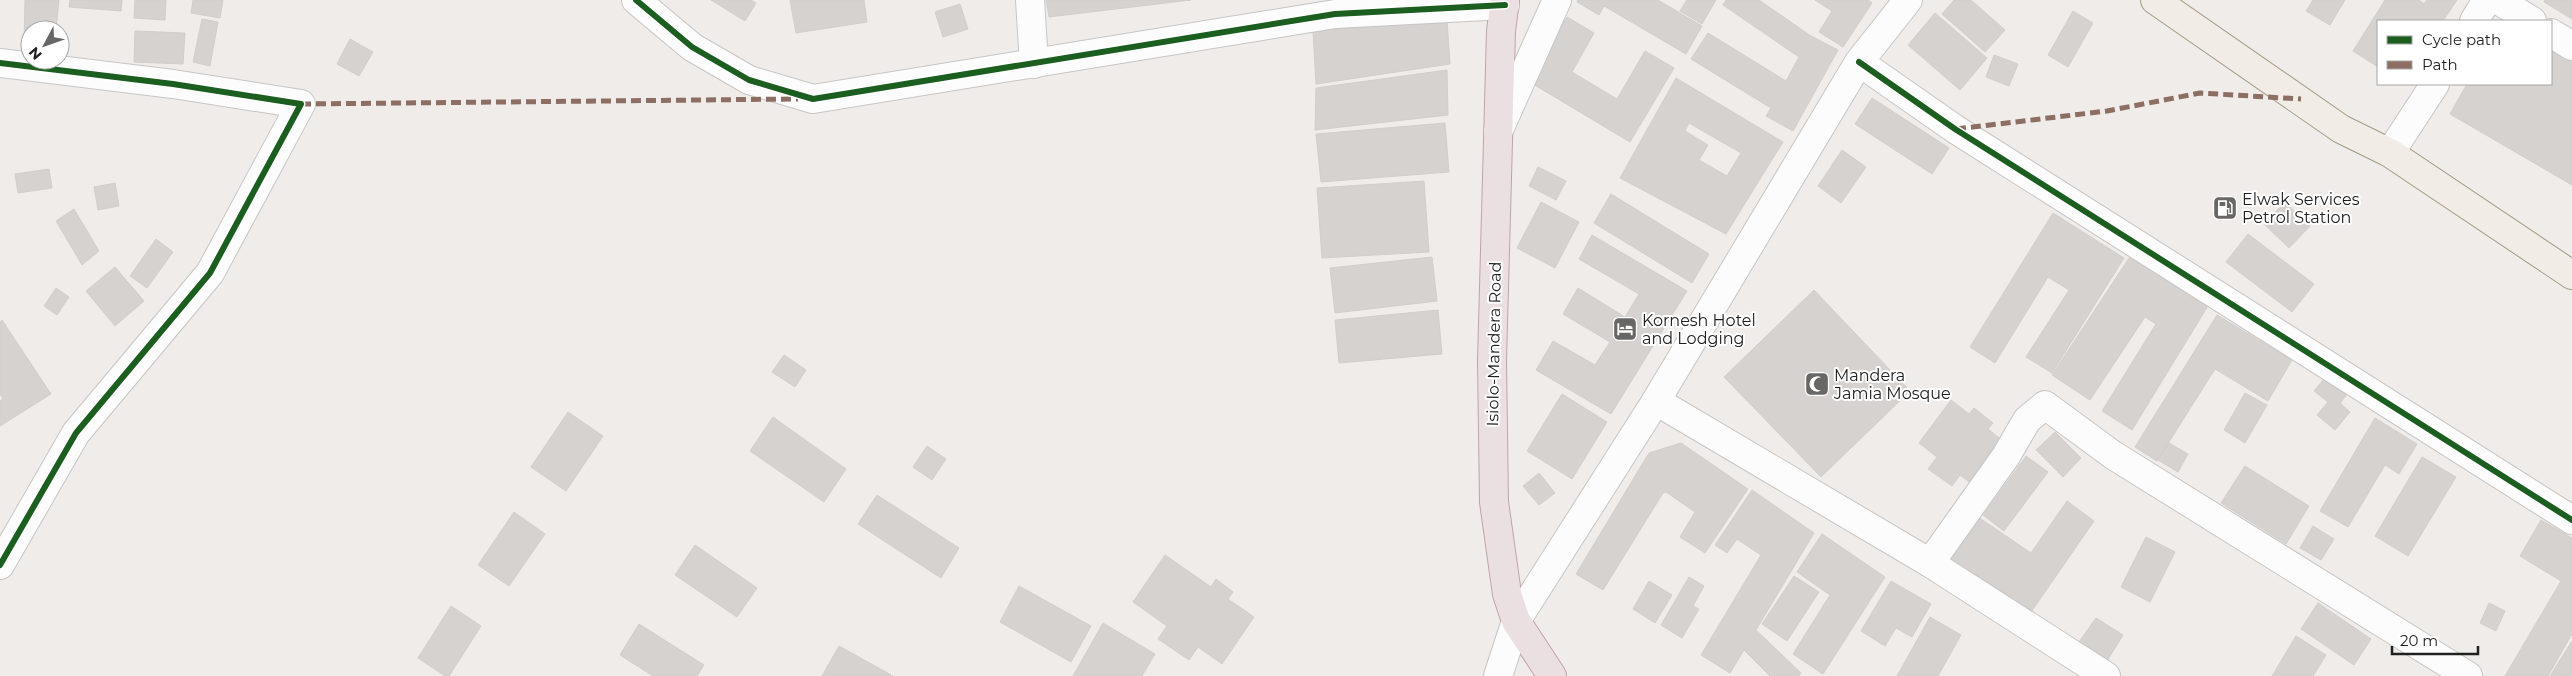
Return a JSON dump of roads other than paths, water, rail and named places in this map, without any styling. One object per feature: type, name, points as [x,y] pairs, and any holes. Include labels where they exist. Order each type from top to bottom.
[{"type":"highway","name":"Isiolo-Mandera Road","points":[[1505,2],[1500,31],[1492,361],[1494,502],[1507,594],[1516,621],[1552,676]]},
{"type":"main road","points":[[2155,0],[2341,129],[2390,154],[2572,275]]},
{"type":"street","points":[[636,0],[692,47],[749,80],[813,99],[1034,64],[1334,7],[1505,2]]},
{"type":"street","points":[[1030,0],[1034,64]]},
{"type":"street","points":[[1498,132],[1556,0]]},
{"type":"street","points":[[1498,676],[1516,621],[1656,401],[1859,62],[1908,0]]},
{"type":"street","points":[[2475,20],[2487,0]]},
{"type":"street","points":[[2498,0],[2530,20]]},
{"type":"street","points":[[2552,34],[2572,46]]},
{"type":"street","points":[[1859,62],[1995,155],[2572,520]]},
{"type":"street","points":[[0,63],[173,84],[300,104],[210,272],[76,433],[0,565]]},
{"type":"street","points":[[2390,154],[2434,85]]},
{"type":"street","points":[[1656,401],[1930,563],[2106,676]]},
{"type":"street","points":[[1930,563],[2006,456],[2027,420],[2045,405],[2113,455],[2468,676]]},
{"type":"place","name":"Elwak Services Petrol Station","points":[[2225,208]]},
{"type":"place","name":"Kornesh Hotel and Lodging","points":[[1625,329]]},
{"type":"place","name":"Mandera Jamia Mosque","points":[[1817,384]]}]
